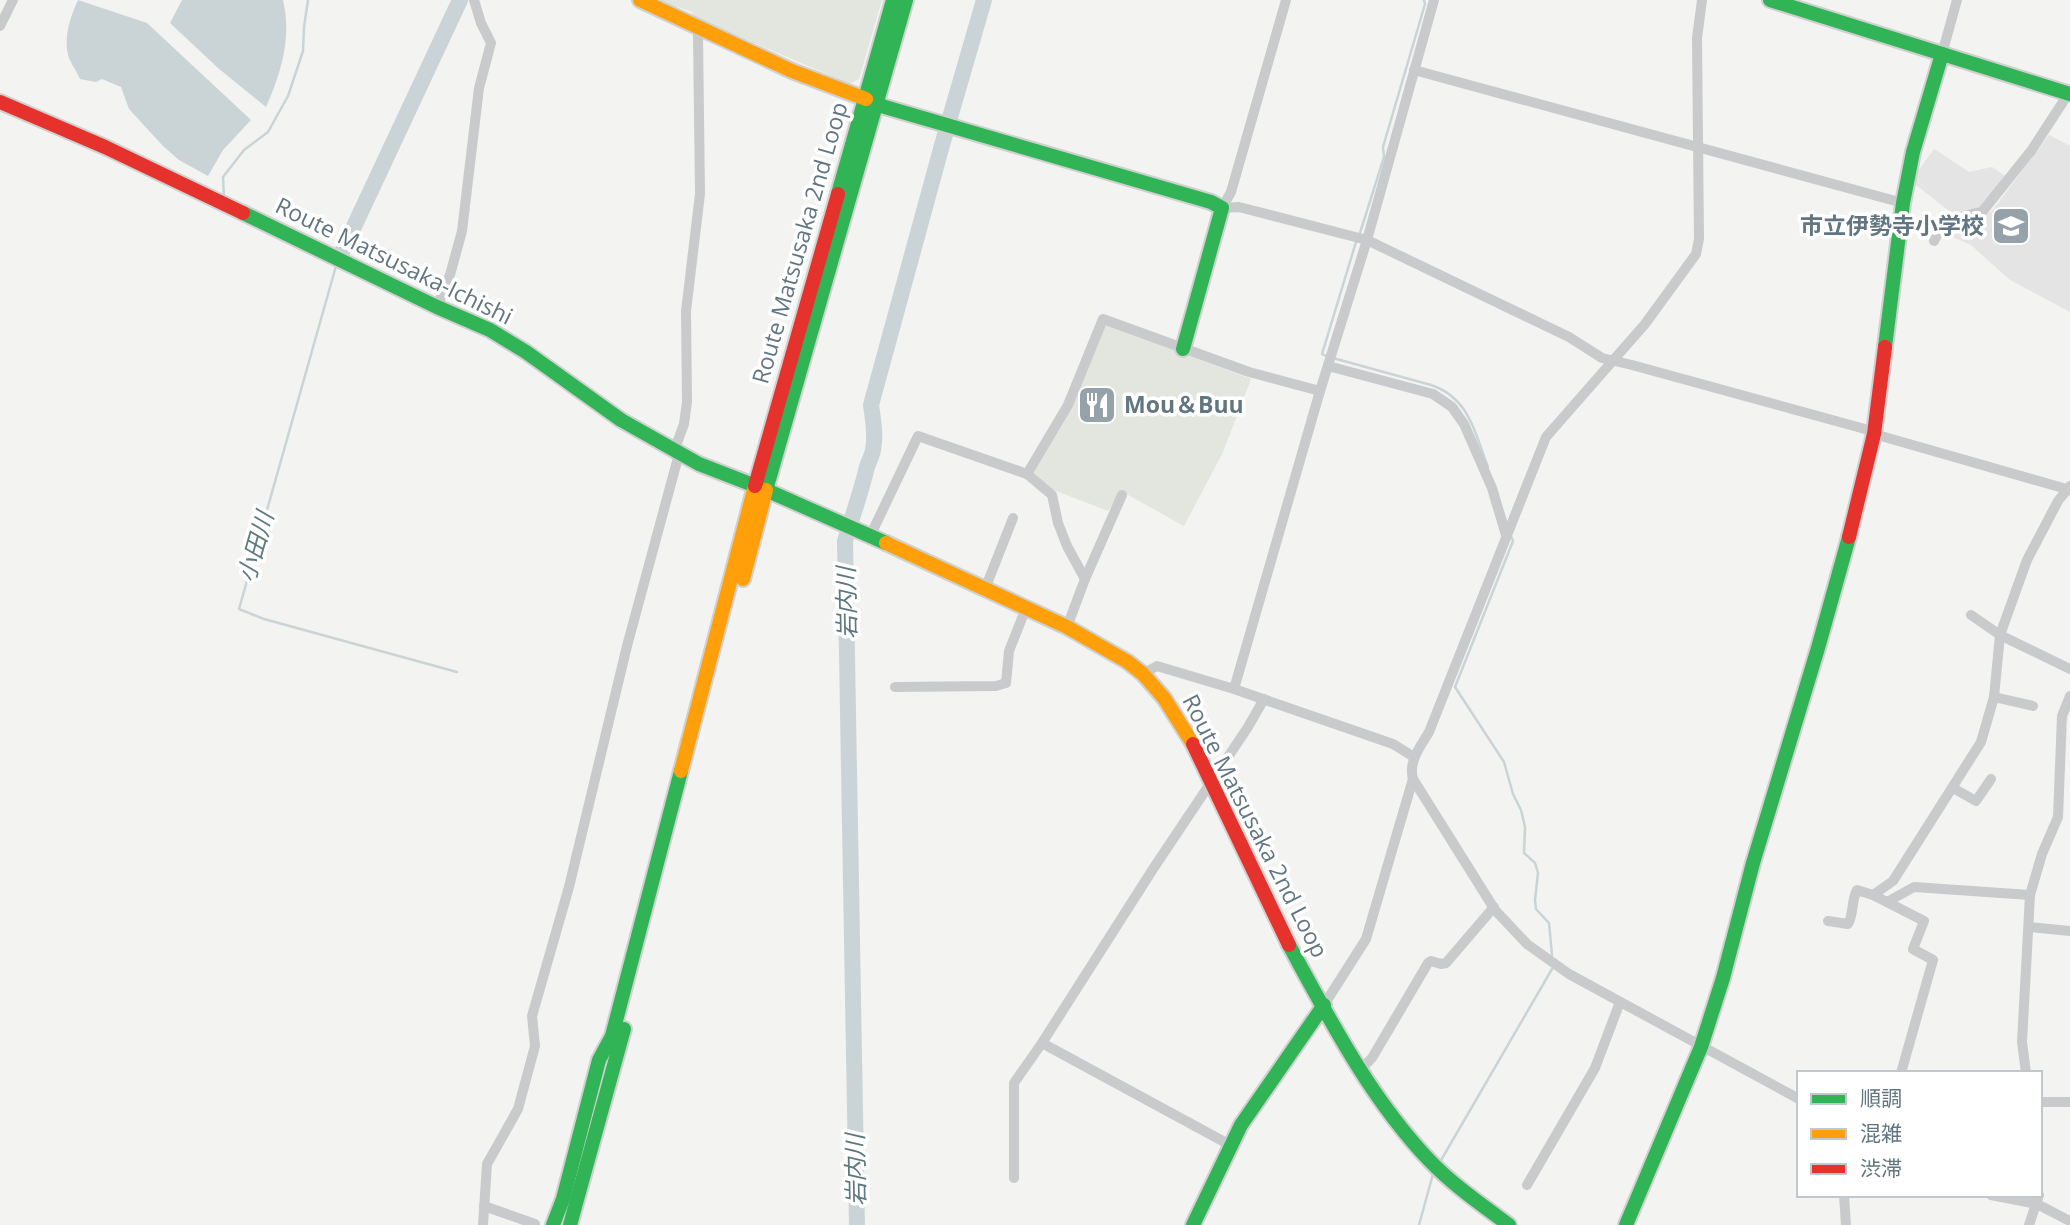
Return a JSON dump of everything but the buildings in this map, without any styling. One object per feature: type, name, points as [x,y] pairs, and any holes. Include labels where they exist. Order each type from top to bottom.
[{"type":"main road","points":[[640,0],[792,71],[871,102],[1211,202],[1222,208],[1183,349]]},
{"type":"main road","name":"Route Matsusaka 2nd Loop","points":[[871,102],[893,0]]},
{"type":"main road","name":"Route Matsusaka 2nd Loop","points":[[906,0],[871,102],[760,488],[843,523],[1067,627],[1128,662],[1143,674],[1180,721],[1290,946],[1358,1068],[1396,1123],[1436,1167],[1509,1225]]},
{"type":"main road","points":[[1770,0],[2067,93]]},
{"type":"main road","points":[[1626,1225],[1701,1046],[1818,648],[1874,434],[1903,203],[1913,152],[1942,54]]},
{"type":"main road","name":"Route Matsusaka-Ichishi","points":[[0,102],[105,147],[490,330],[621,420],[699,464],[760,488]]},
{"type":"main road","points":[[573,1221],[760,488]]},
{"type":"main road","points":[[553,1225],[563,1199],[599,1060],[612,1036],[760,488]]},
{"type":"main road","points":[[1193,1225],[1230,1145],[1255,1103],[1324,1004]]},
{"type":"street","points":[[0,26],[13,0]]},
{"type":"street","points":[[437,307],[450,275],[462,231],[479,88],[491,43],[474,0]]},
{"type":"street","points":[[1222,208],[1231,192],[1286,0]]},
{"type":"street","points":[[1234,689],[1434,0]]},
{"type":"street","points":[[1702,0],[1697,38],[1699,239],[1696,254],[1645,324],[1545,437],[1429,732],[1414,757],[1411,772],[1494,908],[1531,948],[1569,974],[1797,1098]]},
{"type":"street","points":[[1942,54],[1957,0]]},
{"type":"street","points":[[483,1225],[487,1164],[518,1109],[522,1096],[535,1046],[532,1016],[538,991],[560,920],[684,424],[686,312],[700,194],[700,29]]},
{"type":"street","points":[[1414,70],[1903,203]]},
{"type":"street","points":[[1934,241],[1938,231],[1956,217],[1982,212],[2031,151],[2067,93]]},
{"type":"street","points":[[1222,208],[1239,207],[1365,239],[1569,337],[1612,362],[1632,365],[1866,429],[1874,434],[2069,488],[2058,501],[2027,559],[2000,635],[1994,697],[1981,742],[1893,881],[1873,895]]},
{"type":"street","points":[[1027,474],[1068,405],[1103,319],[1249,372],[1320,391]]},
{"type":"street","points":[[1330,360],[1433,394],[1452,407],[1464,424],[1508,531]]},
{"type":"street","points":[[874,528],[918,436],[1027,474],[1052,495],[1062,533],[1085,579]]},
{"type":"street","points":[[1067,627],[1122,495]]},
{"type":"street","points":[[985,589],[1013,519]]},
{"type":"street","points":[[895,687],[996,686],[1006,683],[1009,651],[1026,608]]},
{"type":"street","points":[[1971,615],[2000,635],[2070,669]]},
{"type":"street","points":[[1143,674],[1157,666],[1234,689],[1393,744],[1414,757]]},
{"type":"street","points":[[2026,1071],[2022,1042],[2030,895],[2042,853],[2058,817],[2062,716],[2070,696]]},
{"type":"street","points":[[1994,697],[2034,706]]},
{"type":"street","points":[[1014,1178],[1014,1083],[1264,699]]},
{"type":"street","points":[[1324,1004],[1366,939],[1413,779]]},
{"type":"street","points":[[1953,788],[1976,801],[1991,779]]},
{"type":"street","points":[[1887,902],[1914,887],[2030,895]]},
{"type":"street","points":[[1828,921],[1848,924],[1857,890],[1873,895],[1924,921],[1913,949],[1933,960],[1902,1071]]},
{"type":"street","points":[[1358,1068],[1371,1058],[1428,963],[1446,963],[1494,908]]},
{"type":"street","points":[[2029,928],[2070,931]]},
{"type":"street","points":[[1527,1185],[1595,1068],[1620,1002]]},
{"type":"street","points":[[1042,1043],[1230,1145]]},
{"type":"street","points":[[2042,1102],[2070,1102]]},
{"type":"street","points":[[1844,1197],[1846,1225]]},
{"type":"street","points":[[2029,1225],[2039,1197],[2070,1221]]},
{"type":"street","points":[[484,1206],[536,1223]]},
{"type":"shaded area","points":[[78,0],[147,23],[251,120],[223,150],[208,176],[179,160],[163,146],[129,109],[121,87],[102,79],[96,82],[80,79],[67,51],[70,21]]},
{"type":"shaded area","points":[[182,0],[283,0],[286,28],[284,55],[266,107],[218,68],[170,23]]},
{"type":"shaded area","points":[[653,0],[882,0],[859,79],[850,84],[694,17],[692,12],[678,7],[672,9]]},
{"type":"shaded area","name":"市立伊勢寺小学校","points":[[2049,135],[2070,146],[2070,312],[2010,280],[1971,245],[1943,233],[1959,219],[1978,218],[1992,211]]},
{"type":"shaded area","points":[[1934,149],[1969,172],[1992,167],[2008,178],[1981,209],[1953,214],[1911,181]]},
{"type":"shaded area","points":[[1108,325],[1251,379],[1223,452],[1184,526],[1121,491],[1108,511],[1051,489],[1033,477],[1033,468],[1104,326]]},
{"type":"waterway","points":[[224,198],[223,177],[244,150],[268,132],[288,96],[303,51],[308,0]]},
{"type":"waterway","name":"小田川","points":[[343,250],[460,0]]},
{"type":"waterway","name":"岩内川","points":[[857,1225],[845,541],[873,450],[871,405],[984,0]]},
{"type":"waterway","points":[[1359,236],[1384,157],[1383,147],[1424,0]]},
{"type":"waterway","points":[[1326,356],[1322,354],[1356,242]]},
{"type":"waterway","name":"小田川","points":[[336,266],[239,609],[264,619],[457,672]]},
{"type":"waterway","points":[[1333,358],[1444,391],[1455,399],[1469,418],[1488,467]]},
{"type":"waterway","points":[[1511,536],[1513,541],[1455,687],[1504,762],[1525,827],[1524,853],[1535,863],[1538,873],[1536,909],[1549,923],[1552,955]]},
{"type":"waterway","points":[[1440,1162],[1552,969]]},
{"type":"waterway","points":[[1419,1225],[1433,1174]]},
{"type":"traffic: fast","points":[[838,194],[893,0]]},
{"type":"traffic: fast","points":[[766,490],[906,0]]},
{"type":"traffic: fast","points":[[1770,0],[2070,94]]},
{"type":"traffic: fast","points":[[1885,347],[1903,203],[1913,152],[1942,54]]},
{"type":"traffic: fast","points":[[866,99],[885,107],[1211,202],[1222,208],[1183,349]]},
{"type":"traffic: fast","points":[[243,213],[490,330],[526,352],[621,420],[699,464],[766,490],[886,543]]},
{"type":"traffic: fast","points":[[1626,1225],[1701,1047],[1849,537]]},
{"type":"traffic: fast","points":[[553,1225],[563,1199],[599,1060],[612,1036],[681,771]]},
{"type":"traffic: fast","points":[[1289,945],[1352,1058],[1408,1137],[1448,1178],[1509,1225]]},
{"type":"traffic: fast","points":[[1193,1225],[1241,1125],[1324,1005]]},
{"type":"traffic: fast","points":[[570,1225],[624,1029]]},
{"type":"traffic: slow","points":[[640,0],[792,71],[866,99]]},
{"type":"traffic: slow","points":[[681,771],[755,486]]},
{"type":"traffic: slow","points":[[743,579],[766,490]]},
{"type":"traffic: slow","points":[[886,543],[1067,627],[1128,662],[1143,674],[1164,698],[1193,744]]},
{"type":"traffic: jam","points":[[0,102],[105,147],[243,213]]},
{"type":"traffic: jam","points":[[755,486],[838,194]]},
{"type":"traffic: jam","points":[[1849,537],[1874,434],[1885,347]]},
{"type":"traffic: jam","points":[[1193,744],[1289,945]]},
{"type":"place","name":"市立伊勢寺小学校","points":[[2011,226]]},
{"type":"place","name":"Mou＆Buu","points":[[1097,405]]}]
